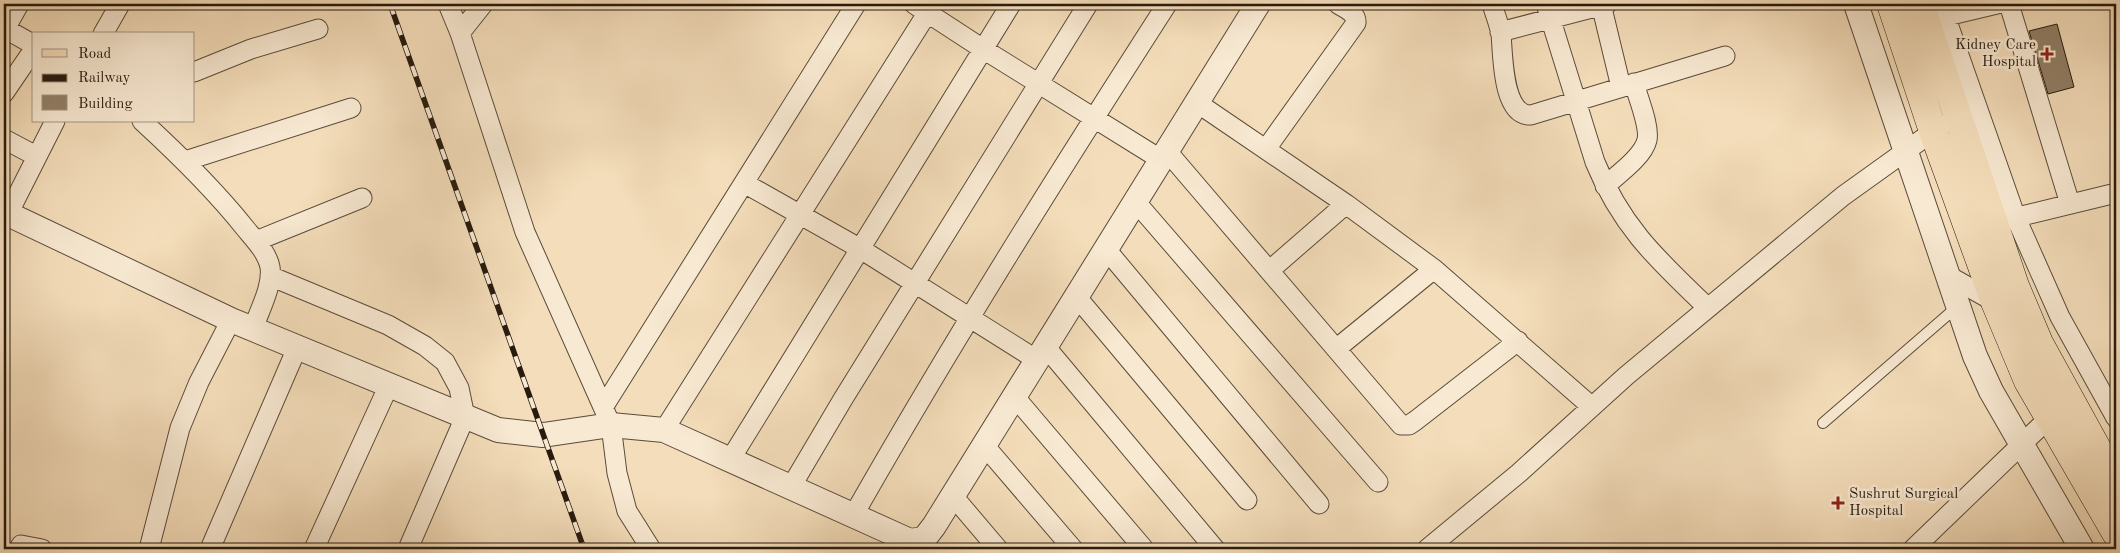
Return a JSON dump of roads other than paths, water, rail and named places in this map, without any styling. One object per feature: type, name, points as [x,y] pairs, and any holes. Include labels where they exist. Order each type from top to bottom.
[{"type":"main road","points":[[1891,4],[1933,131],[1995,302],[2028,381],[2116,533]]},
{"type":"main road","points":[[1933,11],[1957,114],[2005,220],[2015,286],[2039,343],[2116,483]]},
{"type":"street","points":[[19,4],[4,28],[32,44]]},
{"type":"street","points":[[104,32],[120,4]]},
{"type":"street","points":[[448,4],[460,33],[525,232],[608,416],[617,473],[627,511],[651,549]]},
{"type":"street","points":[[460,33],[483,4]]},
{"type":"street","points":[[608,416],[744,183],[856,4]]},
{"type":"street","points":[[730,460],[1011,4]]},
{"type":"street","points":[[791,487],[1038,82],[1088,4]]},
{"type":"street","points":[[853,516],[970,319],[1167,4]]},
{"type":"street","points":[[54,122],[6,213],[231,320],[498,430],[543,435],[608,416],[664,430],[910,541],[927,544],[934,526],[1163,154],[1258,4]]},
{"type":"street","points":[[1266,149],[1356,23],[1354,14],[1338,4]]},
{"type":"street","points":[[1492,4],[1500,32],[1510,99],[1518,112],[1525,115],[1531,115],[1725,56]]},
{"type":"street","points":[[1500,32],[1549,12],[1603,4],[1628,85],[1647,130],[1647,140],[1639,155],[1605,186]]},
{"type":"street","points":[[1856,4],[1979,365],[1991,391],[2082,549]]},
{"type":"street","points":[[1997,4],[1933,11],[2005,220],[2116,416]]},
{"type":"street","points":[[2009,4],[2070,204]]},
{"type":"street","points":[[664,430],[925,7],[983,49],[1094,118],[1163,154],[1270,270],[1396,420],[1404,426],[1415,421],[1518,340]]},
{"type":"street","points":[[1549,12],[1595,162],[1605,186],[1638,238],[1708,308]]},
{"type":"street","points":[[195,72],[252,49],[318,28]]},
{"type":"street","points":[[4,92],[32,52]]},
{"type":"street","points":[[1196,102],[1346,204],[1434,269],[1518,340],[1592,407]]},
{"type":"street","points":[[185,161],[351,108]]},
{"type":"street","points":[[1427,549],[1519,473],[1592,407],[1708,308],[1843,196],[1957,114]]},
{"type":"street","points":[[143,122],[185,161],[228,206],[256,241],[270,266],[270,276],[253,329]]},
{"type":"street","points":[[4,139],[36,156]]},
{"type":"street","points":[[744,183],[860,248],[970,319],[1041,353],[1216,549]]},
{"type":"street","points":[[2005,220],[2116,193]]},
{"type":"street","points":[[256,241],[362,198]]},
{"type":"street","points":[[1135,201],[1378,482]]},
{"type":"street","points":[[1270,270],[1346,204]]},
{"type":"street","points":[[1105,248],[1319,504]]},
{"type":"street","points":[[1336,349],[1434,269]]},
{"type":"street","points":[[1947,275],[1995,302]]},
{"type":"street","points":[[270,276],[380,322],[425,346],[445,362],[460,388],[465,417],[408,549]]},
{"type":"street","points":[[1076,296],[1247,500]]},
{"type":"street","points":[[149,549],[180,428],[199,382],[231,320]]},
{"type":"street","points":[[210,549],[297,348]]},
{"type":"street","points":[[314,549],[389,385]]},
{"type":"street","points":[[1014,396],[1144,549]]},
{"type":"street","points":[[1913,549],[2049,418],[2072,403]]},
{"type":"street","points":[[984,445],[1073,549]]},
{"type":"street","points":[[953,496],[998,549]]},
{"type":"street","points":[[19,549],[21,545],[42,549]]},
{"type":"lane","points":[[1822,423],[1958,305]]},
{"type":"railway","points":[[390,4],[584,549]]},
{"type":"place","name":"Kidney Care Hospital","points":[[2047,54]]},
{"type":"place","name":"Sushrut Surgical Hospital","points":[[1838,503]]}]
